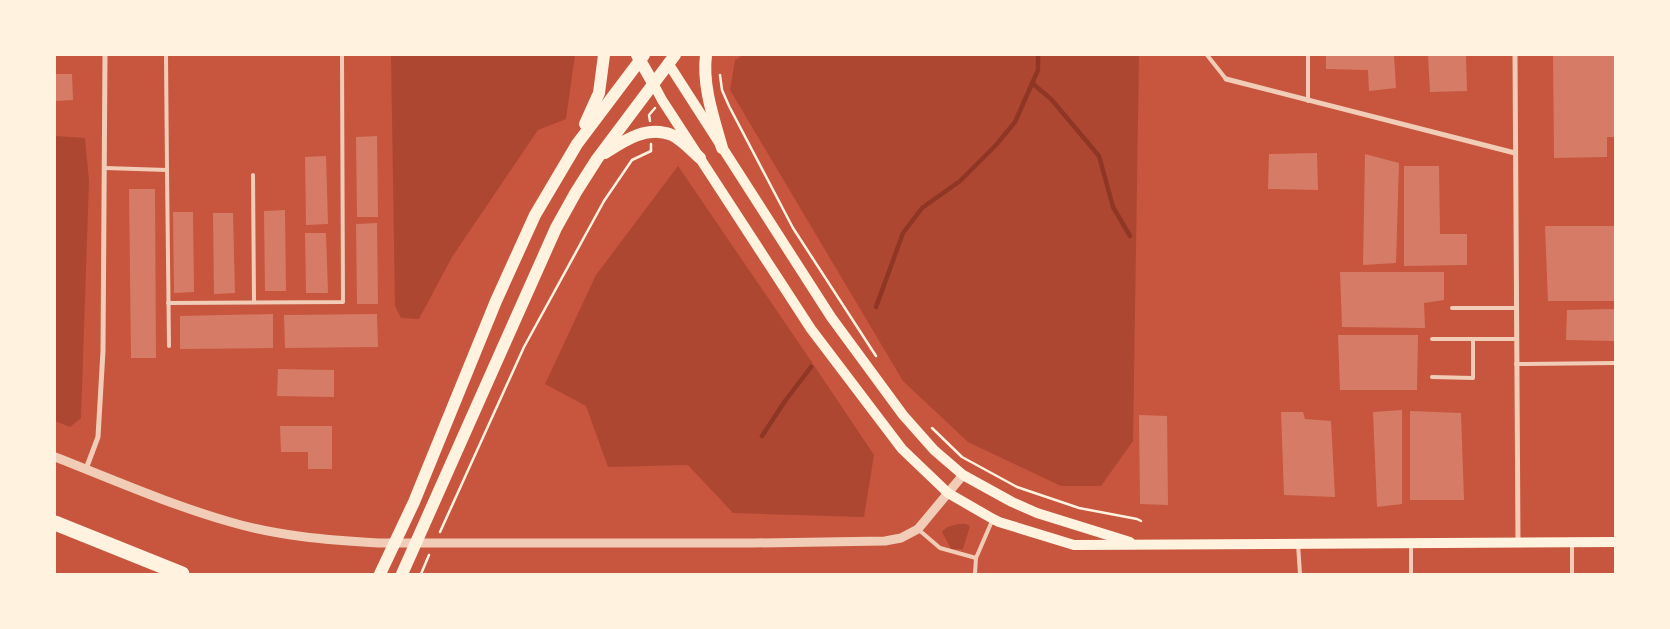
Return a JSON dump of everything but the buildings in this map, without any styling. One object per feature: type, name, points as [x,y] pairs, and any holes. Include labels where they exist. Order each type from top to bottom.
[{"type":"highway","points":[[55,523],[182,574]]},
{"type":"main road","points":[[577,144],[599,93],[604,55]]},
{"type":"main road","points":[[706,55],[707,87],[722,148]]},
{"type":"main road","points":[[380,574],[414,502],[514,258],[535,215],[577,144],[641,57],[662,100],[811,329],[902,449],[948,493],[999,522],[1074,545],[1615,542]]},
{"type":"main road","points":[[402,574],[556,228],[597,159],[653,83],[668,58],[722,148],[832,317],[903,415],[934,450],[963,475],[1012,502],[1037,513],[1140,545]]},
{"type":"main road","points":[[597,159],[627,138],[650,132],[673,136],[700,158]]},
{"type":"street","points":[[86,469],[98,437],[102,370],[105,55]]},
{"type":"street","points":[[1515,55],[1518,542]]},
{"type":"street","points":[[1226,80],[1515,153]]},
{"type":"street","points":[[55,457],[181,506],[228,522],[277,533],[329,540],[378,543],[440,541],[868,542],[900,538],[918,529],[963,475]]},
{"type":"lane","points":[[166,55],[169,346]]},
{"type":"lane","points":[[168,303],[343,302],[342,55]]},
{"type":"lane","points":[[1207,55],[1226,80]]},
{"type":"lane","points":[[1308,55],[1308,101]]},
{"type":"lane","points":[[105,168],[167,170]]},
{"type":"lane","points":[[253,175],[254,302]]},
{"type":"lane","points":[[1452,308],[1516,308]]},
{"type":"lane","points":[[1432,339],[1516,339]]},
{"type":"lane","points":[[1432,377],[1473,378],[1473,339]]},
{"type":"lane","points":[[1516,364],[1615,363]]},
{"type":"lane","points":[[975,574],[976,558],[993,519]]},
{"type":"lane","points":[[918,529],[940,548],[976,558]]},
{"type":"lane","points":[[1572,542],[1572,574]]},
{"type":"lane","points":[[1411,543],[1411,574]]},
{"type":"lane","points":[[1298,544],[1300,574]]},
{"type":"path","points":[[720,73],[722,90],[729,106],[793,228],[881,363]]},
{"type":"path","points":[[440,541],[524,347],[604,201],[632,160],[651,151]]},
{"type":"path","points":[[928,424],[962,457],[1017,487],[1079,508],[1141,521]]},
{"type":"path","points":[[421,574],[433,547]]},
{"type":"shaded area","points":[[391,55],[575,55],[566,119],[538,130],[452,257],[419,319],[401,318],[395,306]]},
{"type":"shaded area","points":[[743,55],[1139,55],[1133,441],[1101,486],[1061,486],[968,442],[903,381],[730,90],[735,60]]},
{"type":"shaded area","points":[[55,136],[85,138],[89,181],[81,418],[70,427],[55,421]]},
{"type":"shaded area","points":[[678,166],[874,455],[864,517],[733,513],[688,465],[608,467],[586,406],[545,384],[596,275]]},
{"type":"shaded area","points":[[958,524],[970,526],[963,549],[951,549],[942,532],[947,527]]},
{"type":"waterway","points":[[876,307],[903,233],[922,208],[960,181],[996,145],[1015,122],[1038,70],[1038,55]]},
{"type":"waterway","points":[[1032,83],[1051,99],[1099,156],[1113,207],[1130,236]]},
{"type":"waterway","points":[[762,436],[785,401],[811,367]]}]
